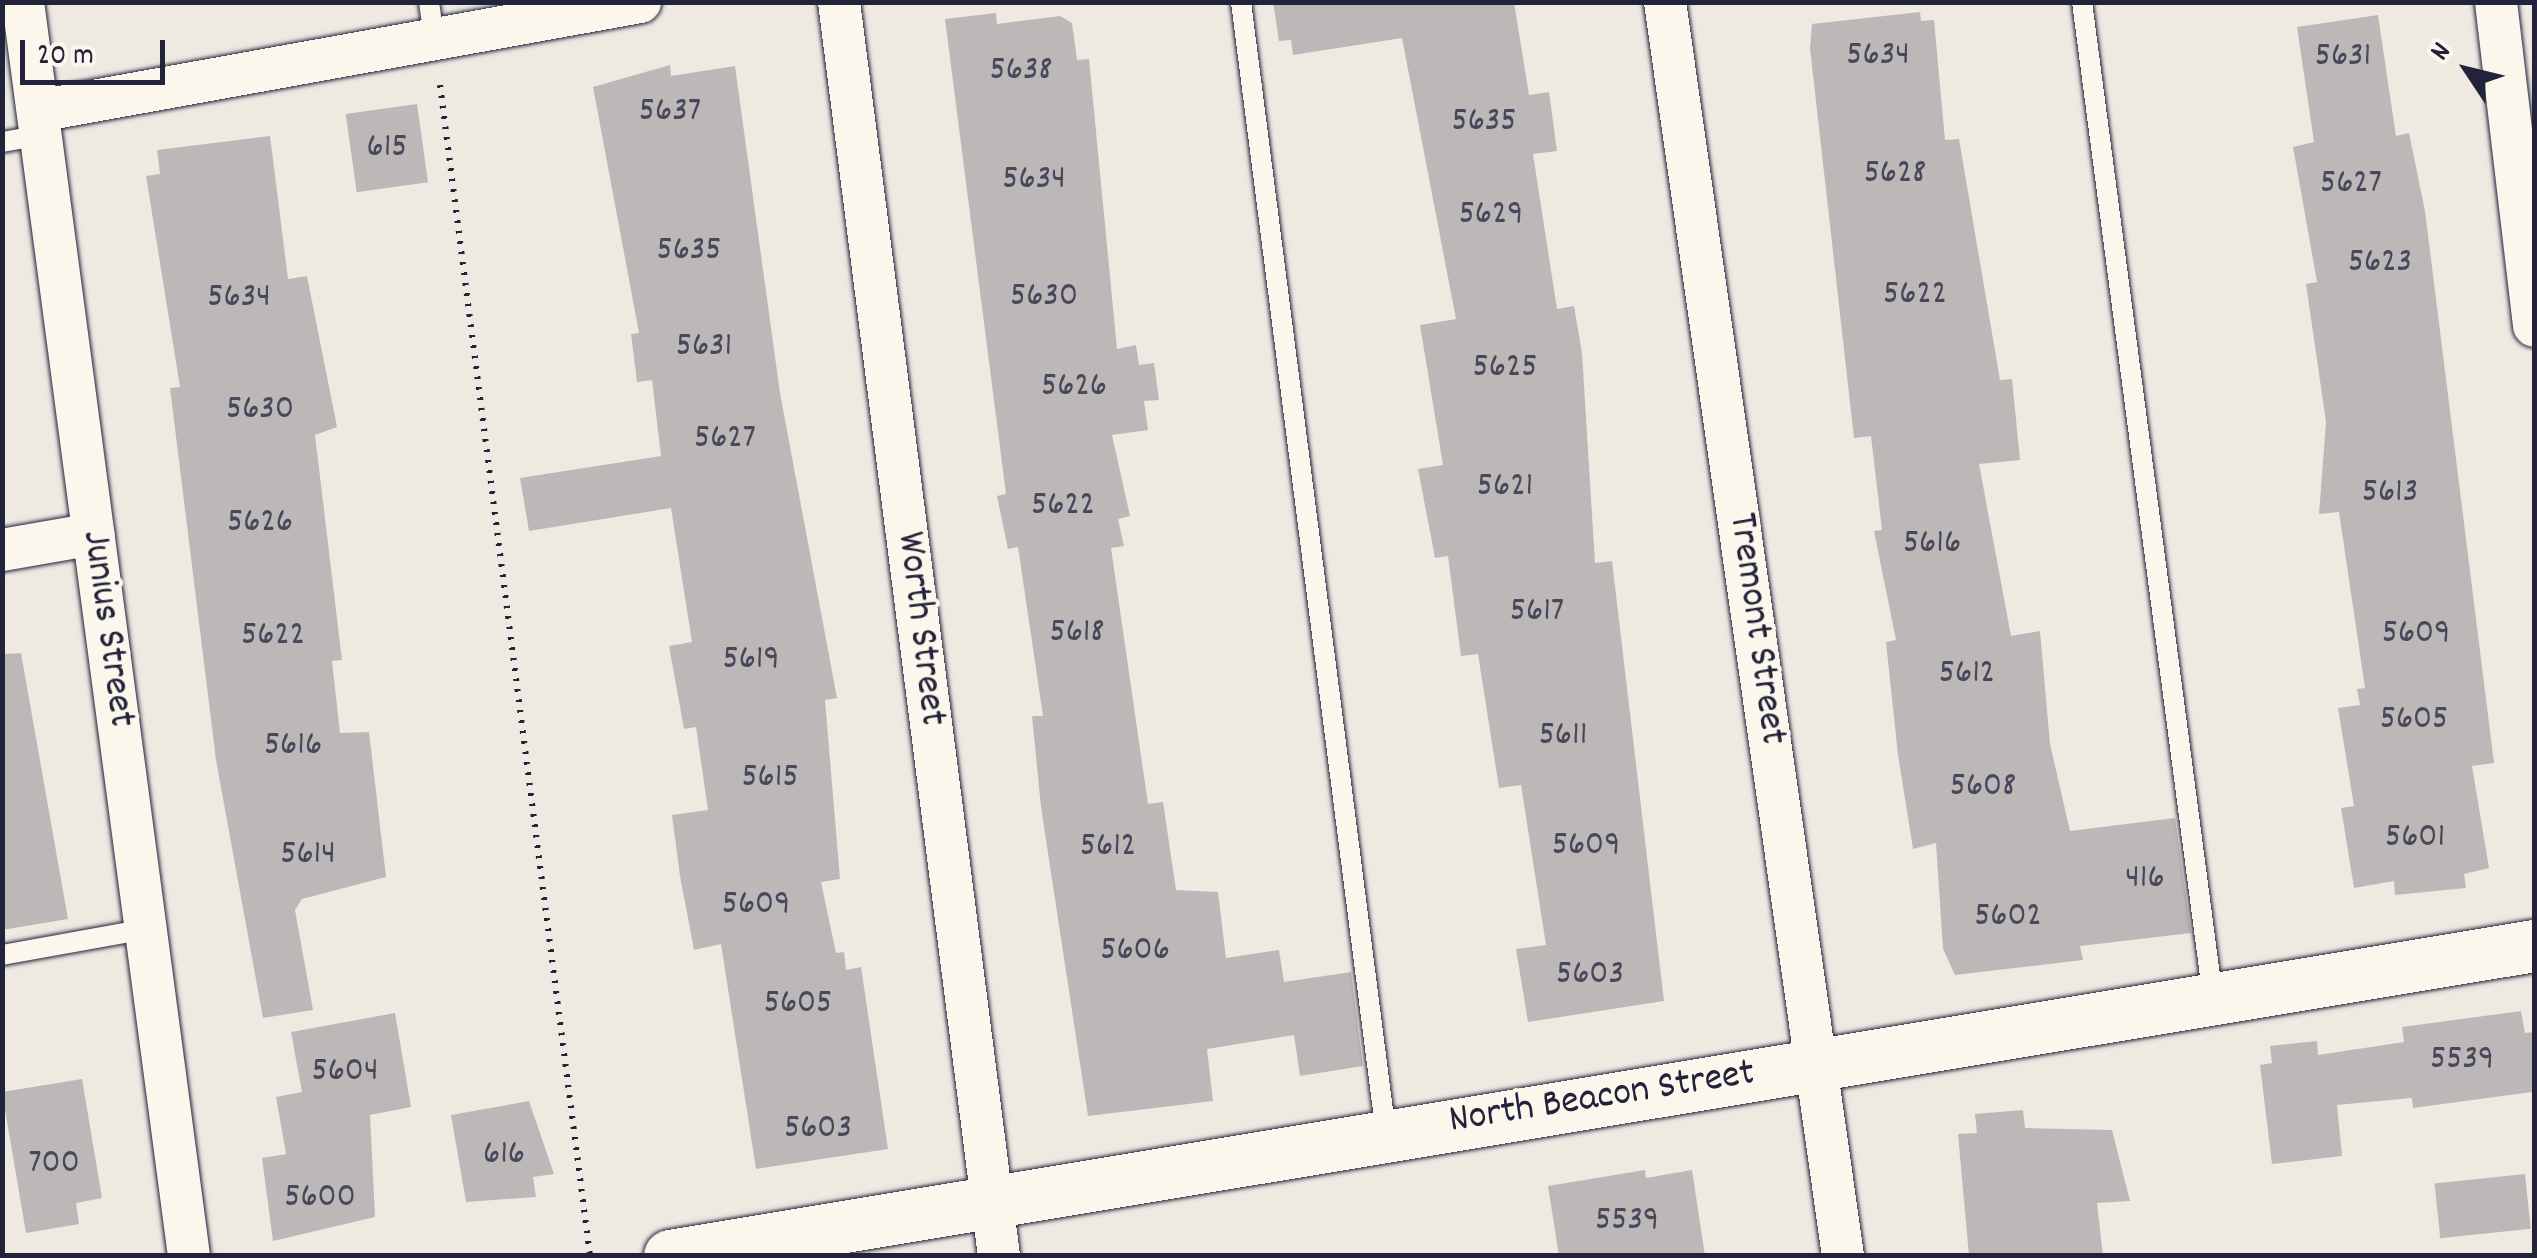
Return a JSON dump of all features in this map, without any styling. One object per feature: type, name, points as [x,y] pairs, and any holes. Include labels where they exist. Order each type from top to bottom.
[{"type":"street","name":"Junius Street","points":[[24,2],[27,129],[94,534],[189,1256]]},
{"type":"street","points":[[27,129],[431,21],[640,2]]},
{"type":"street","name":"Worth Street","points":[[838,2],[999,1256]]},
{"type":"street","name":"Tremont Street","points":[[1665,2],[1819,1063],[1843,1256]]},
{"type":"street","points":[[2496,2],[2534,326]]},
{"type":"street","points":[[2,550],[94,534]]},
{"type":"street","name":"North Beacon Street","points":[[670,1256],[2534,946]]},
{"type":"lane","points":[[1241,2],[1386,1134]]},
{"type":"lane","points":[[2082,2],[2214,1000]]},
{"type":"lane","points":[[2,955],[146,929]]},
{"type":"path","points":[[431,21],[590,1256]]},
{"type":"building","points":[[1273,2],[1514,2],[1529,95],[1549,92],[1557,151],[1533,154],[1557,309],[1574,306],[1582,353],[1595,563],[1612,561],[1664,1001],[1528,1022],[1516,949],[1546,945],[1521,785],[1499,788],[1478,654],[1461,656],[1448,556],[1435,558],[1418,469],[1443,465],[1420,325],[1456,319],[1402,38],[1293,55],[1291,40],[1279,41]]},
{"type":"building","points":[[1920,12],[1921,21],[1934,20],[1945,140],[1959,139],[2000,380],[2012,379],[2020,460],[1979,464],[2011,636],[2040,631],[2050,744],[2070,831],[2175,818],[2191,933],[2080,946],[2083,960],[1955,975],[1943,949],[1936,843],[1913,849],[1898,755],[1886,642],[1896,640],[1874,531],[1882,530],[1871,436],[1854,438],[1810,48],[1812,24]]},
{"type":"building","points":[[996,13],[997,24],[1060,16],[1072,23],[1077,60],[1089,59],[1117,349],[1136,345],[1139,365],[1154,363],[1159,400],[1144,401],[1148,430],[1112,435],[1130,516],[1118,519],[1124,546],[1111,548],[1148,804],[1163,802],[1176,890],[1218,892],[1226,958],[1279,950],[1284,982],[1351,972],[1363,1066],[1300,1076],[1294,1035],[1207,1049],[1213,1101],[1088,1116],[1041,807],[1032,716],[1043,716],[1018,547],[1008,549],[997,496],[1006,494],[945,19]]},
{"type":"building","points":[[2378,15],[2396,136],[2409,133],[2425,211],[2494,763],[2472,766],[2489,868],[2464,874],[2466,888],[2395,895],[2394,881],[2354,888],[2341,808],[2354,806],[2338,708],[2360,705],[2357,689],[2365,688],[2339,512],[2319,514],[2326,422],[2306,284],[2317,282],[2293,147],[2314,142],[2297,27]]},
{"type":"building","points":[[670,65],[671,76],[735,66],[780,393],[837,698],[825,700],[840,879],[821,882],[836,953],[844,952],[846,970],[861,967],[888,1149],[756,1169],[721,944],[694,950],[672,815],[708,810],[696,727],[684,729],[669,646],[692,642],[671,508],[529,531],[520,478],[661,456],[652,380],[637,382],[631,334],[639,333],[593,87]]},
{"type":"building","points":[[417,104],[428,182],[357,192],[346,114]]},
{"type":"building","points":[[270,136],[288,279],[307,276],[337,427],[315,435],[342,660],[332,661],[340,733],[369,732],[386,877],[302,899],[295,910],[313,1010],[263,1018],[216,760],[170,388],[180,387],[146,176],[160,174],[157,150]]},
{"type":"building","points":[[21,653],[68,919],[2,930],[2,654]]},
{"type":"building","points":[[2521,1011],[2525,1033],[2534,1032],[2532,1092],[2413,1108],[2412,1098],[2337,1105],[2342,1156],[2272,1164],[2260,1065],[2272,1063],[2270,1046],[2317,1041],[2318,1055],[2404,1042],[2402,1027]]},
{"type":"building","points":[[395,1013],[411,1107],[370,1115],[375,1217],[273,1241],[262,1158],[286,1154],[276,1097],[302,1092],[291,1032]]},
{"type":"building","points":[[82,1079],[102,1198],[76,1203],[79,1224],[26,1233],[2,1092]]},
{"type":"building","points":[[529,1101],[554,1174],[533,1177],[536,1197],[466,1202],[451,1115]]},
{"type":"building","points":[[2023,1110],[2025,1128],[2112,1130],[2130,1201],[2097,1203],[2103,1256],[1969,1256],[1958,1134],[1977,1133],[1975,1114]]},
{"type":"building","points":[[1645,1170],[1646,1178],[1692,1170],[1705,1256],[1559,1256],[1548,1186]]},
{"type":"building","points":[[2525,1174],[2531,1229],[2440,1238],[2434,1184]]}]
